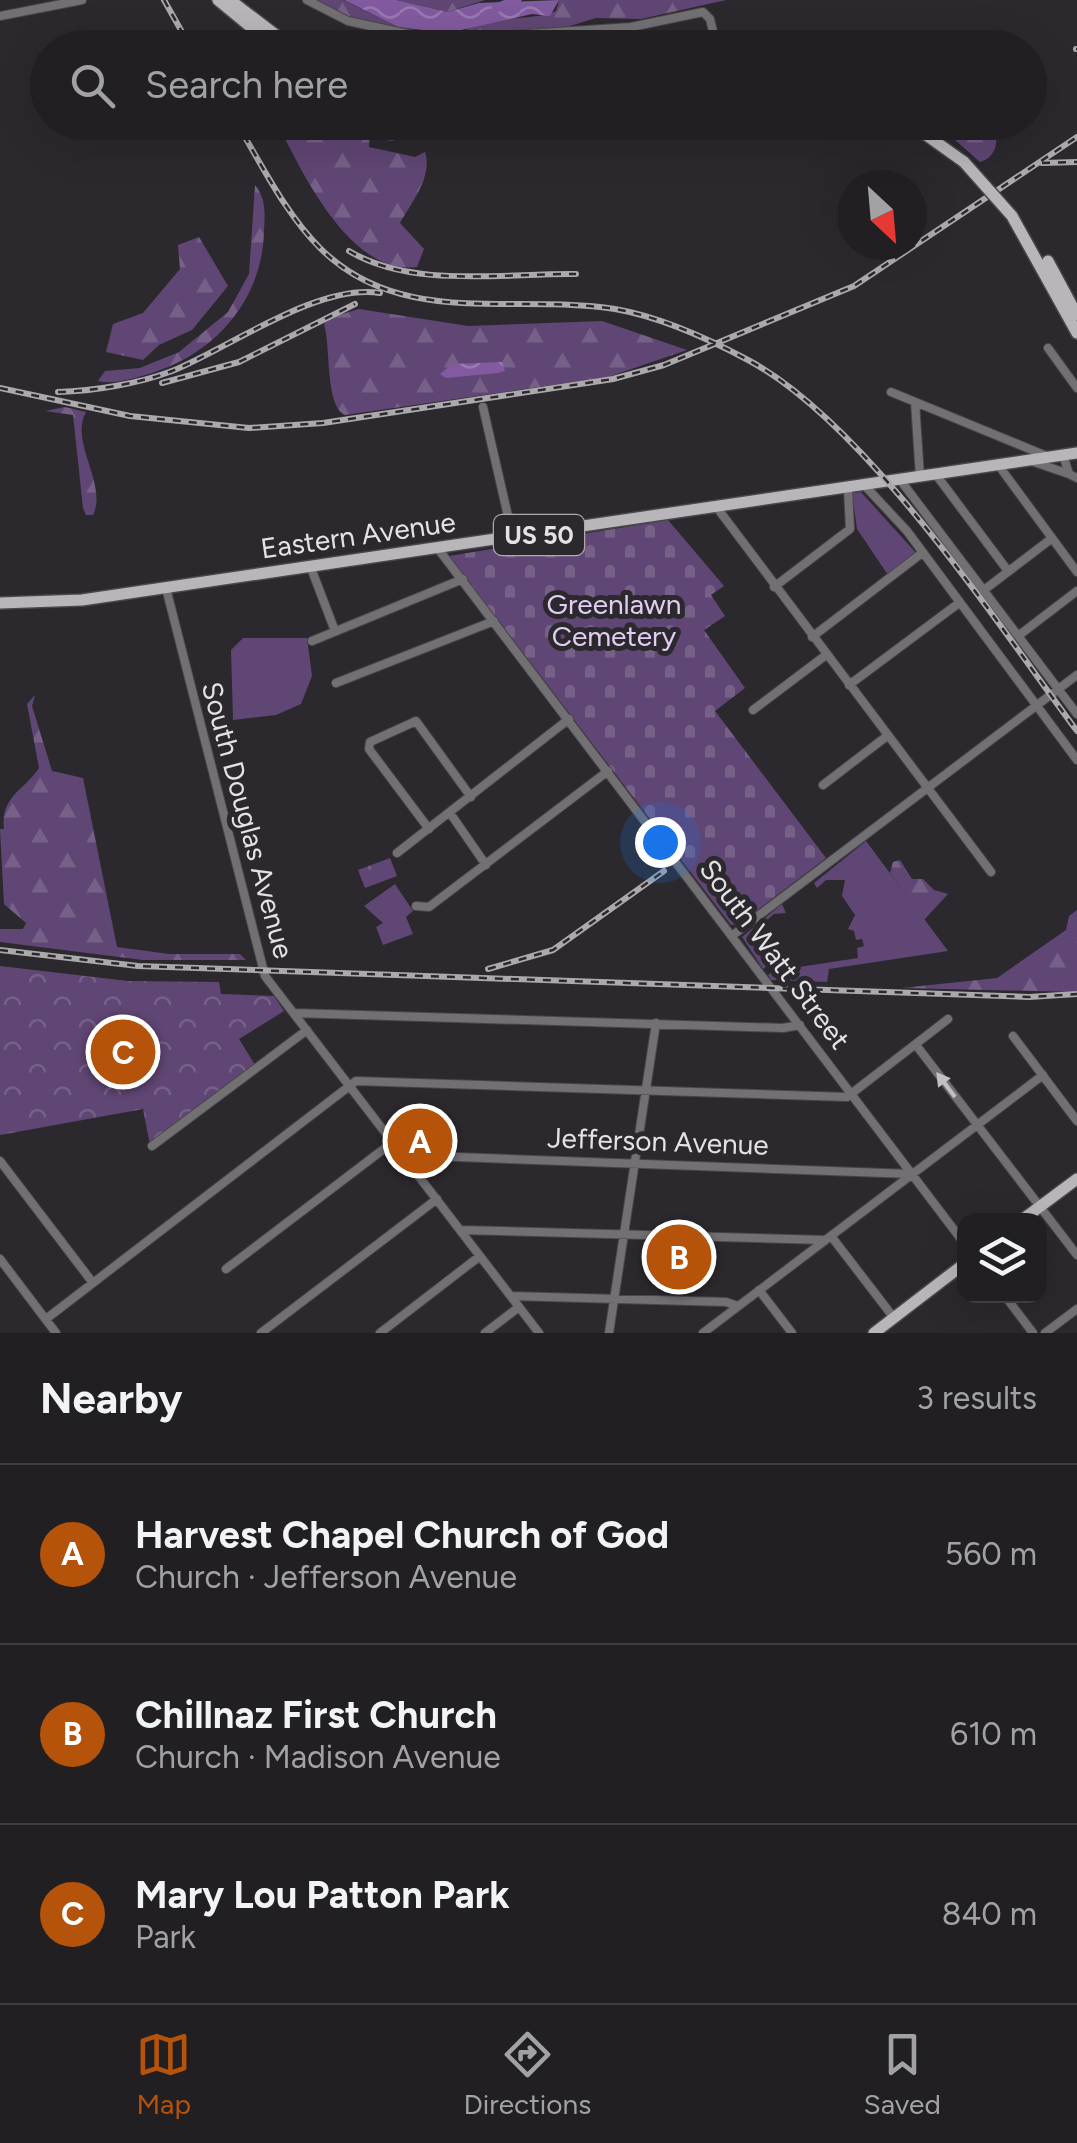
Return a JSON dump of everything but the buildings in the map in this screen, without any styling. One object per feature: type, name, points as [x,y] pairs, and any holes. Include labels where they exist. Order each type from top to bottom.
[{"type":"main road","points":[[218,0],[254,30]]},
{"type":"main road","points":[[230,0],[269,30]]},
{"type":"main road","points":[[935,140],[966,160]]},
{"type":"main road","points":[[944,140],[1014,214],[1077,314]]},
{"type":"main road","points":[[1014,214],[1077,332]]},
{"type":"main road","name":"Eastern Avenue","points":[[0,603],[50,604],[1066,457]]},
{"type":"main road","points":[[1032,1213],[1077,1179]]},
{"type":"main road","points":[[874,1333],[957,1269]]},
{"type":"street","points":[[0,16],[82,0]]},
{"type":"street","points":[[307,0],[348,20],[392,30]]},
{"type":"street","points":[[586,30],[631,27],[703,12],[710,19],[712,30]]},
{"type":"street","points":[[1048,348],[1077,388]]},
{"type":"street","points":[[891,392],[1017,443],[1066,457],[1073,476]]},
{"type":"street","points":[[915,402],[920,478]]},
{"type":"street","points":[[482,406],[513,538]]},
{"type":"street","points":[[1017,443],[1006,466],[1077,572]]},
{"type":"street","points":[[1034,462],[1073,476]]},
{"type":"street","points":[[937,476],[1008,571]]},
{"type":"street","points":[[901,481],[1077,714]]},
{"type":"street","points":[[866,486],[960,602],[1077,760]]},
{"type":"street","points":[[774,586],[850,529],[848,489]]},
{"type":"street","points":[[718,509],[991,872]]},
{"type":"street","points":[[984,590],[1052,539]]},
{"type":"street","name":"South Watt Street","points":[[439,550],[957,1234]]},
{"type":"street","points":[[812,637],[922,553]]},
{"type":"street","points":[[311,568],[335,632]]},
{"type":"street","points":[[312,641],[463,580]]},
{"type":"street","name":"South Douglas Avenue","points":[[166,588],[265,976],[539,1333]]},
{"type":"street","points":[[1018,636],[1077,591]]},
{"type":"street","points":[[849,686],[960,602]]},
{"type":"street","points":[[336,683],[494,621]]},
{"type":"street","points":[[753,710],[826,655]]},
{"type":"street","points":[[733,936],[1077,675]]},
{"type":"street","points":[[397,854],[569,719]]},
{"type":"street","points":[[430,829],[368,745],[414,721],[471,797]]},
{"type":"street","points":[[823,785],[888,736]]},
{"type":"street","points":[[416,906],[429,908],[608,772]]},
{"type":"street","points":[[450,813],[486,865]]},
{"type":"street","points":[[294,1013],[800,1025]]},
{"type":"street","points":[[46,1319],[349,1085],[364,1081],[852,1094],[948,1019]]},
{"type":"street","points":[[609,1333],[656,1023]]},
{"type":"street","points":[[152,1146],[307,1030]]},
{"type":"street","points":[[1013,1036],[1077,1121]]},
{"type":"street","points":[[916,1045],[1077,1255]]},
{"type":"street","points":[[703,1333],[1042,1075]]},
{"type":"street","points":[[226,1269],[393,1142]]},
{"type":"street","name":"Jefferson Avenue","points":[[403,1156],[912,1174]]},
{"type":"street","points":[[0,1161],[93,1283]]},
{"type":"street","points":[[261,1333],[436,1199]]},
{"type":"street","points":[[461,1230],[828,1238],[894,1318]]},
{"type":"street","points":[[380,1333],[480,1256]]},
{"type":"street","points":[[0,1259],[56,1333]]},
{"type":"street","points":[[759,1290],[792,1333]]},
{"type":"street","points":[[511,1296],[738,1306]]},
{"type":"street","points":[[1010,1303],[1033,1333]]},
{"type":"street","points":[[485,1333],[519,1307]]},
{"type":"street","points":[[1045,1333],[1077,1309]]},
{"type":"green space","points":[[312,0],[343,0],[398,27],[417,30],[386,30]]},
{"type":"green space","points":[[396,0],[485,0],[448,12]]},
{"type":"green space","points":[[559,0],[726,0],[641,19],[596,18],[560,29],[467,30],[494,20],[556,11]]},
{"type":"green space","points":[[286,140],[369,140],[369,147],[415,157],[425,152],[424,180],[400,223],[424,249],[417,267],[393,265],[370,255],[350,238],[331,217]]},
{"type":"green space","points":[[955,140],[996,140],[991,156],[980,162]]},
{"type":"green space","points":[[255,185],[264,206],[262,255],[255,279],[232,320],[196,352],[175,364],[125,380],[98,381],[105,371],[140,368],[179,352],[228,312],[249,274]]},
{"type":"green space","points":[[199,237],[228,286],[192,330],[159,345],[143,360],[106,352],[113,324],[143,313],[180,269],[178,245]]},
{"type":"green space","points":[[359,309],[468,326],[602,321],[687,350],[608,377],[345,415],[331,388],[324,324],[329,318]]},
{"type":"green space","points":[[65,407],[86,412],[82,436],[96,490],[93,515],[86,515],[83,508],[73,415],[45,411]]},
{"type":"green space","points":[[861,492],[917,554],[888,575],[857,529],[852,493]]},
{"type":"green space","name":"Greenlawn Cemetery","points":[[668,520],[724,586],[711,595],[725,616],[704,630],[745,688],[715,711],[826,858],[739,924],[731,925],[449,556]]},
{"type":"green space","points":[[243,638],[307,638],[312,676],[301,704],[276,715],[233,720],[231,650]]},
{"type":"green space","points":[[35,695],[32,706],[52,771],[83,778],[117,947],[169,954],[240,954],[246,960],[143,960],[0,942],[0,929],[23,929],[26,923],[4,904],[0,829],[4,829],[10,801],[39,768],[27,704]]},
{"type":"green space","points":[[866,841],[948,951],[829,969],[827,982],[771,980],[768,975],[773,971],[858,958],[857,948],[864,946],[862,939],[856,940],[854,931],[848,929],[855,915],[842,896],[845,880],[826,880],[817,888],[814,883]]},
{"type":"green space","points":[[390,858],[397,876],[365,888],[358,870]]},
{"type":"green space","points":[[900,860],[912,879],[923,879],[934,890],[948,894],[924,920],[890,873],[893,862]]},
{"type":"green space","points":[[395,884],[413,911],[406,917],[413,934],[383,945],[376,927],[383,923],[364,906]]},
{"type":"green space","points":[[782,904],[786,913],[774,914],[756,929],[754,945],[776,959],[763,969],[742,937]]},
{"type":"green space","points":[[1077,910],[1077,992],[902,988],[997,978],[1066,930],[1069,916]]},
{"type":"green space","points":[[0,966],[128,981],[219,982],[221,994],[274,996],[284,1011],[239,1039],[255,1065],[150,1145],[143,1109],[0,1135]]},
{"type":"water","points":[[344,0],[396,0],[448,12],[479,3],[559,0],[550,16],[532,14],[461,30],[398,27]]},
{"type":"water","points":[[502,362],[505,371],[498,373],[446,378],[440,374],[452,364]]},
{"type":"waterway","points":[[496,8],[517,0]]},
{"type":"railway","points":[[164,0],[181,30]]},
{"type":"railway","points":[[0,388],[130,416],[249,428],[323,423],[613,379],[664,365],[854,286],[1077,137]]},
{"type":"railway","points":[[247,140],[296,220],[320,248],[352,273],[386,289],[422,299],[460,303],[577,305],[632,313],[716,344],[793,390],[883,476],[968,582],[1077,731]]},
{"type":"railway","points":[[1042,163],[1077,162]]},
{"type":"railway","points":[[349,251],[374,263],[430,275],[576,274]]},
{"type":"railway","points":[[58,392],[159,376],[302,307],[356,293],[380,293]]},
{"type":"railway","points":[[162,383],[239,362],[355,304]]},
{"type":"railway","points":[[488,969],[553,950],[664,871]]},
{"type":"railway","points":[[0,950],[138,966],[1029,997],[1077,994]]},
{"type":"place","name":"Mary Lou Patton Park","points":[[123,1052]]},
{"type":"place","name":"Harvest Chapel Church of God","points":[[420,1141]]},
{"type":"place","name":"Chillnaz First Church","points":[[679,1257]]}]
